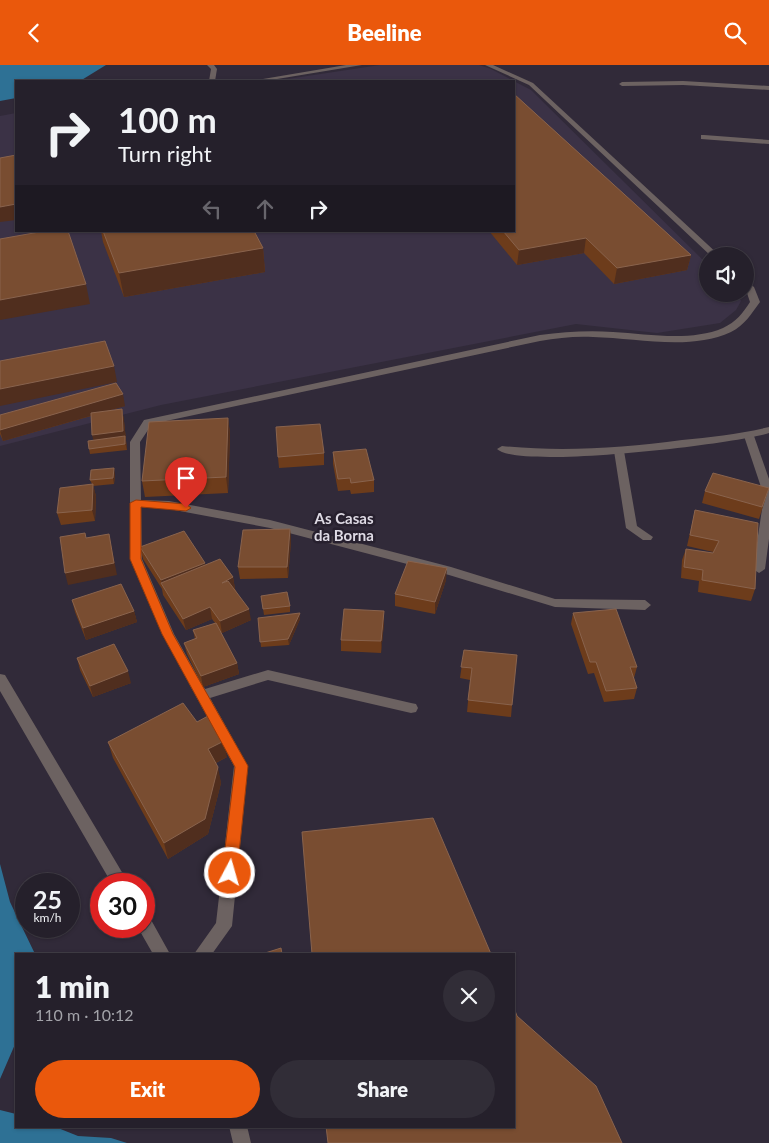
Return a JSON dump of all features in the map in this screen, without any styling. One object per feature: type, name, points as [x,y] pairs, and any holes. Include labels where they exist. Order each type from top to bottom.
[{"type":"street","points":[[210,65],[214,69],[212,80]]},
{"type":"street","points":[[261,80],[359,65]]},
{"type":"street","points":[[488,65],[531,84],[706,247]]},
{"type":"street","points":[[622,84],[693,83],[769,88]]},
{"type":"street","points":[[704,137],[769,142]]},
{"type":"street","points":[[203,953],[224,926],[241,766],[168,634],[136,559],[135,442],[148,422],[513,343],[568,334],[597,333],[673,339],[704,336],[736,326],[750,315],[755,302],[754,299]]},
{"type":"street","points":[[502,449],[531,454],[619,451],[749,435],[769,430]]},
{"type":"street","points":[[749,435],[769,496],[759,569]]},
{"type":"street","points":[[619,451],[632,528],[647,537]]},
{"type":"street","points":[[136,503],[169,505],[270,524],[451,571],[556,603],[645,605]]},
{"type":"street","points":[[202,695],[268,675],[412,708]]},
{"type":"street","points":[[0,679],[115,873]]},
{"type":"street","points":[[153,938],[161,953]]},
{"type":"street","points":[[238,1128],[242,1143]]},
{"type":"shaded area","points":[[380,65],[479,65],[512,80],[281,80]]},
{"type":"shaded area","points":[[515,82],[531,90],[699,256],[699,302],[740,302],[736,310],[720,323],[657,333],[576,324],[161,405],[0,446],[0,116],[15,113],[15,232],[515,232]]},
{"type":"water","points":[[0,65],[106,65],[82,80],[15,80],[15,98],[0,101]]},
{"type":"water","points":[[0,864],[10,902],[15,912],[15,938],[27,938],[35,953],[15,953],[15,1044],[0,1079]]},
{"type":"water","points":[[0,1110],[15,1114],[15,1128],[58,1128],[78,1136],[111,1138],[127,1143],[0,1143]]},
{"type":"building","points":[[515,95],[691,255],[617,268],[586,238],[519,250],[504,232],[515,232]]},
{"type":"building","points":[[15,155],[15,204],[0,207],[0,158]]},
{"type":"building","points":[[39,232],[68,232],[86,284],[0,300],[0,239]]},
{"type":"building","points":[[103,232],[255,232],[263,248],[119,273]]},
{"type":"building","points":[[105,341],[114,366],[0,389],[0,361]]},
{"type":"building","points":[[116,383],[123,394],[0,430],[0,415]]},
{"type":"building","points":[[122,409],[123,431],[92,435],[91,413]]},
{"type":"building","points":[[228,418],[226,477],[142,481],[149,422]]},
{"type":"building","points":[[320,424],[324,453],[278,457],[276,427]]},
{"type":"building","points":[[125,436],[125,444],[89,449],[88,441]]},
{"type":"building","points":[[366,449],[374,480],[351,483],[350,478],[338,479],[333,452]]},
{"type":"building","points":[[114,468],[113,478],[90,480],[91,470]]},
{"type":"building","points":[[713,473],[769,488],[762,507],[705,491]]},
{"type":"building","points":[[93,484],[92,510],[57,513],[60,488]]},
{"type":"building","points":[[695,510],[758,523],[755,589],[702,580],[703,570],[684,567],[686,549],[713,553],[719,541],[690,535]]},
{"type":"building","points":[[290,529],[287,567],[238,567],[243,530]]},
{"type":"building","points":[[184,531],[205,563],[161,580],[140,547]]},
{"type":"building","points":[[85,533],[86,538],[109,534],[114,563],[65,573],[60,537]]},
{"type":"building","points":[[220,559],[233,577],[222,583],[228,581],[249,609],[220,621],[210,607],[183,619],[161,583]]},
{"type":"building","points":[[408,561],[447,568],[435,602],[395,594]]},
{"type":"building","points":[[121,584],[134,611],[83,628],[72,600]]},
{"type":"building","points":[[287,592],[290,606],[263,609],[261,596]]},
{"type":"building","points":[[344,609],[384,611],[381,641],[341,640]]},
{"type":"building","points":[[616,609],[637,667],[630,667],[637,688],[606,691],[596,662],[590,662],[573,613]]},
{"type":"building","points":[[300,613],[288,639],[260,642],[258,618]]},
{"type":"building","points":[[216,623],[237,663],[201,676],[184,643],[197,638],[193,630]]},
{"type":"building","points":[[114,644],[128,671],[90,686],[77,658]]},
{"type":"building","points":[[464,650],[517,655],[512,705],[468,700],[472,668],[461,667]]},
{"type":"building","points":[[183,703],[197,722],[208,716],[224,741],[208,749],[218,767],[205,819],[164,843],[108,742]]},
{"type":"building","points":[[433,818],[491,953],[312,953],[302,832]]},
{"type":"building","points":[[281,948],[282,953],[265,953]]},
{"type":"building","points":[[515,1011],[517,1016],[596,1086],[622,1143],[328,1143],[326,1128],[515,1128]]},
{"type":"district","name":"As Casas da Borna","points":[[344,528]]},
{"type":"route","points":[[186,508],[136,503],[134,521],[136,559],[168,634],[241,766],[230,873]]}]
